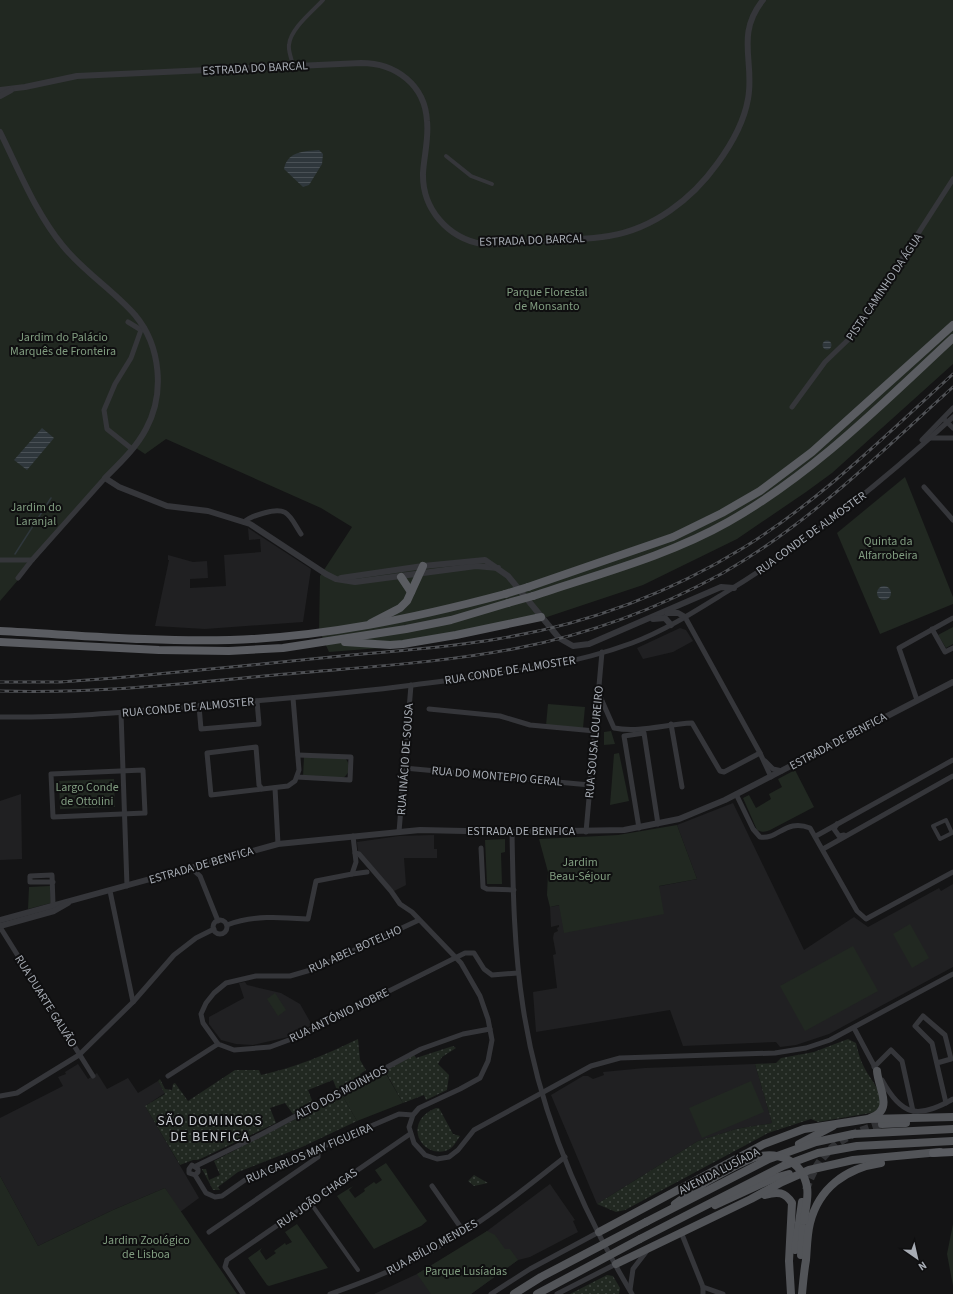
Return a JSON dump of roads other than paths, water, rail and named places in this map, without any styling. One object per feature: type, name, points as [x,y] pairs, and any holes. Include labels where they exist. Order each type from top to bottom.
[{"type":"highway","points":[[0,631],[159,640],[230,640],[289,636],[407,619],[505,594],[673,537],[722,514],[760,491],[812,452],[953,325]]},
{"type":"highway","points":[[0,642],[159,650],[229,651],[282,648],[332,641],[451,620],[533,596],[677,546],[727,522],[766,499],[819,460],[953,338]]},
{"type":"highway","points":[[365,626],[400,608],[407,601],[421,570]]},
{"type":"highway","points":[[401,576],[411,592]]},
{"type":"highway","points":[[332,641],[390,645],[456,635],[541,618]]},
{"type":"highway","points":[[933,1153],[953,1150]]},
{"type":"main road","points":[[868,1119],[879,1113],[884,1105],[884,1098],[879,1085],[876,1069]]},
{"type":"main road","points":[[599,1232],[764,1144],[804,1129],[853,1120],[953,1118]]},
{"type":"main road","points":[[882,1124],[953,1118]]},
{"type":"main road","points":[[783,1153],[832,1127],[853,1120]]},
{"type":"main road","name":"AVENIDA LUSÍADA","points":[[514,1294],[646,1222],[783,1153],[816,1142],[853,1134],[953,1129]]},
{"type":"main road","name":"AVENIDA LUSÍADA","points":[[537,1294],[782,1166],[818,1153],[862,1145],[953,1141]]},
{"type":"main road","points":[[616,1264],[800,1174],[853,1160],[933,1153]]},
{"type":"main road","points":[[664,1213],[686,1194],[752,1158],[766,1155],[786,1158],[794,1163],[804,1178],[807,1188],[801,1259],[802,1294]]},
{"type":"main road","points":[[802,1283],[810,1223],[816,1207],[826,1190],[844,1175],[857,1168],[910,1155]]},
{"type":"main road","points":[[688,1214],[726,1201],[774,1178],[788,1174],[800,1174]]},
{"type":"main road","points":[[751,1199],[774,1192],[782,1192],[788,1196],[792,1203],[789,1261],[792,1294]]},
{"type":"main road","points":[[792,1294],[795,1249],[802,1202]]},
{"type":"street","points":[[293,66],[289,45],[291,38],[300,24],[323,0]]},
{"type":"street","name":"ESTRADA DO BARCAL","points":[[0,90],[14,89],[77,76],[373,63],[389,67],[401,73],[414,86],[425,107],[428,122],[423,179],[427,200],[437,218],[454,233],[470,242],[489,244],[538,242],[616,234],[634,229],[652,220],[690,196],[702,185],[723,157],[747,107],[749,86],[746,43],[748,30],[758,7],[763,0]]},
{"type":"street","name":"ESTRADA DO BARCAL","points":[[0,96],[14,89]]},
{"type":"street","points":[[0,132],[35,204],[55,236],[78,262],[134,314],[155,356],[158,391],[152,416],[137,443],[32,560],[18,578]]},
{"type":"street","points":[[446,156],[471,176],[492,184]]},
{"type":"street","name":"PISTA CAMINHO DA ÁGUA","points":[[792,407],[825,362],[853,335],[953,180]]},
{"type":"street","points":[[128,322],[142,328]]},
{"type":"street","points":[[132,449],[107,429],[104,410],[116,384],[131,358],[142,328]]},
{"type":"street","points":[[913,452],[953,408]]},
{"type":"street","points":[[944,418],[953,428]]},
{"type":"street","name":"RUA CONDE DE ALMOSTER","points":[[1,718],[121,713],[293,698],[411,685],[546,667],[631,643],[685,617],[734,588],[782,556],[842,513],[953,418]]},
{"type":"street","points":[[930,438],[953,438]]},
{"type":"street","points":[[105,478],[118,487],[167,506],[208,511],[244,522],[336,579],[355,582],[401,576],[421,570]]},
{"type":"street","points":[[924,487],[953,520]]},
{"type":"street","points":[[244,522],[250,517],[277,509],[285,512],[301,534]]},
{"type":"street","points":[[0,560],[32,560]]},
{"type":"street","points":[[336,579],[421,570],[485,560],[508,576],[559,638],[570,645],[579,646],[589,644],[721,588],[734,588]]},
{"type":"street","points":[[661,613],[674,612],[685,617],[760,753],[771,777]]},
{"type":"street","points":[[646,620],[665,618],[671,625]]},
{"type":"street","points":[[917,700],[898,649],[902,645],[953,618]]},
{"type":"street","points":[[932,629],[945,652],[953,648]]},
{"type":"street","name":"RUA SOUSA LOUREIRO","points":[[586,832],[602,652]]},
{"type":"street","name":"ESTRADA DE BENFICA","points":[[0,920],[53,904],[110,891],[278,844],[353,840],[420,830],[586,832],[624,830],[658,824],[705,810],[917,700],[951,684]]},
{"type":"street","name":"RUA INÁCIO DE SOUSA","points":[[399,832],[411,685]]},
{"type":"street","points":[[599,694],[614,728],[628,731],[671,724],[692,723],[720,771],[724,772],[760,753]]},
{"type":"street","points":[[262,789],[259,785],[256,747],[207,753],[211,795],[288,786],[297,777],[299,770],[293,698]]},
{"type":"street","points":[[199,706],[201,729],[258,724],[257,701]]},
{"type":"street","points":[[429,709],[500,716],[530,725],[595,731]]},
{"type":"street","points":[[121,713],[122,771],[128,886]]},
{"type":"street","points":[[671,724],[682,787]]},
{"type":"street","points":[[639,828],[624,736],[644,733],[658,824]]},
{"type":"street","points":[[297,777],[350,780],[351,757],[298,755]]},
{"type":"street","points":[[763,759],[773,769],[782,771]]},
{"type":"street","points":[[816,836],[953,760]]},
{"type":"street","name":"RUA DO MONTEPIO GERAL","points":[[404,768],[590,785]]},
{"type":"street","points":[[143,770],[145,814],[52,817],[51,774],[122,771],[143,770]]},
{"type":"street","points":[[823,849],[846,834],[953,776]]},
{"type":"street","points":[[274,788],[278,844]]},
{"type":"street","points":[[736,794],[753,829],[760,837],[769,836],[792,825],[799,824],[810,828],[816,836],[857,910],[866,919],[953,872]]},
{"type":"street","points":[[946,820],[952,833],[940,839],[934,826],[946,820]]},
{"type":"street","points":[[839,822],[834,827],[835,832],[839,836],[846,834]]},
{"type":"street","points":[[512,832],[518,973],[526,1029],[541,1094],[565,1157],[599,1232],[631,1292]]},
{"type":"street","points":[[352,874],[356,862],[353,840]]},
{"type":"street","points":[[481,848],[483,887],[487,889],[514,890]]},
{"type":"street","points":[[355,853],[359,854],[391,891],[400,904],[412,912],[456,958],[480,996],[490,1029],[492,1040],[488,1061],[480,1078],[419,1108],[413,1115],[409,1127],[414,1144],[425,1155],[437,1159],[449,1157],[458,1150],[474,1130],[541,1094],[582,1069],[613,1059],[792,1051],[818,1045],[854,1028],[953,974]]},
{"type":"street","points":[[191,868],[200,876],[218,921]]},
{"type":"street","points":[[227,925],[257,918],[277,917],[308,919],[316,881],[367,872]]},
{"type":"street","points":[[53,882],[53,904]]},
{"type":"street","points":[[110,891],[133,1002]]},
{"type":"street","name":"ESTRADA DE BENFICA","points":[[0,926],[54,911],[71,901]]},
{"type":"street","name":"RUA ABEL BOTELHO","points":[[218,1044],[203,1023],[202,1014],[206,1003],[214,992],[226,983],[242,978],[256,976],[290,976],[314,969],[419,920]]},
{"type":"street","points":[[218,921],[223,921],[227,925]]},
{"type":"street","points":[[214,929],[214,924],[218,921]]},
{"type":"street","points":[[214,929],[216,932],[222,933],[226,930],[227,925]]},
{"type":"street","name":"RUA DUARTE GALVÃO","points":[[0,926],[93,1076]]},
{"type":"street","points":[[0,1096],[17,1093],[79,1055],[133,1002],[174,955],[196,938],[214,929]]},
{"type":"street","name":"RUA ANTÓNIO NOBRE","points":[[218,1044],[234,1050],[270,1047],[297,1037],[465,953],[474,953],[484,969],[492,975],[518,973]]},
{"type":"street","points":[[937,1064],[951,1059],[945,1035],[923,1016],[915,1026],[932,1043],[946,1103]]},
{"type":"street","points":[[854,1028],[897,1104],[905,1109],[913,1111],[932,1109],[953,1099]]},
{"type":"street","name":"ALTO DOS MOINHOS","points":[[196,1166],[262,1134],[421,1049],[463,1034],[490,1029]]},
{"type":"street","points":[[168,1076],[218,1044]]},
{"type":"street","points":[[876,1069],[891,1050],[902,1061],[913,1111]]},
{"type":"street","name":"RUA CARLOS MAY FIGUEIRA","points":[[196,1166],[192,1165],[189,1169],[191,1174],[195,1175],[206,1193],[215,1197],[222,1196],[244,1180],[318,1148],[399,1114],[413,1115]]},
{"type":"street","name":"RUA JOÃO CHAGAS","points":[[243,1294],[225,1267],[225,1263],[228,1259],[410,1134]]},
{"type":"street","points":[[208,1232],[318,1157],[318,1148]]},
{"type":"street","name":"RUA ABÍLIO MENDES","points":[[330,1294],[367,1281],[399,1267],[464,1232],[497,1210],[565,1157]]},
{"type":"street","points":[[432,1186],[464,1232]]},
{"type":"street","points":[[312,1205],[358,1270]]},
{"type":"street","points":[[491,1294],[530,1269],[599,1232]]},
{"type":"street","points":[[681,1232],[703,1287],[703,1294]]},
{"type":"street","points":[[631,1292],[633,1269],[651,1246]]},
{"type":"street","points":[[557,1294],[616,1264]]},
{"type":"street","points":[[703,1287],[723,1294]]},
{"type":"waterway","points":[[15,554],[51,498]]},
{"type":"tunnel","points":[[806,1190],[811,1176],[818,1164],[835,1146],[856,1133],[882,1124]]},
{"type":"railway","points":[[0,682],[60,682],[115,678],[439,647],[529,633],[562,625],[624,606],[685,580],[714,565],[772,529],[852,466],[953,374]]},
{"type":"railway","points":[[0,691],[72,691],[143,687],[431,661],[518,648],[598,627],[674,598],[723,573],[755,554],[785,533],[843,486],[953,387]]},
{"type":"district","name":"SÃO DOMINGOS DE BENFICA","points":[[210,1128]]},
{"type":"park label","name":"Parque Florestal de Monsanto","points":[[547,299]]},
{"type":"park label","name":"Jardim do Palácio Marquês de Fronteira","points":[[63,344]]},
{"type":"park label","name":"Jardim do Laranjal","points":[[36,514]]},
{"type":"park label","name":"Quinta da Alfarrobeira","points":[[888,548]]},
{"type":"park label","name":"Largo Conde de Ottolini","points":[[87,794]]},
{"type":"park label","name":"Jardim Beau-Séjour","points":[[580,869]]},
{"type":"park label","name":"Jardim Zoológico de Lisboa","points":[[146,1247]]},
{"type":"park label","name":"Parque Lusíadas","points":[[466,1271]]}]
